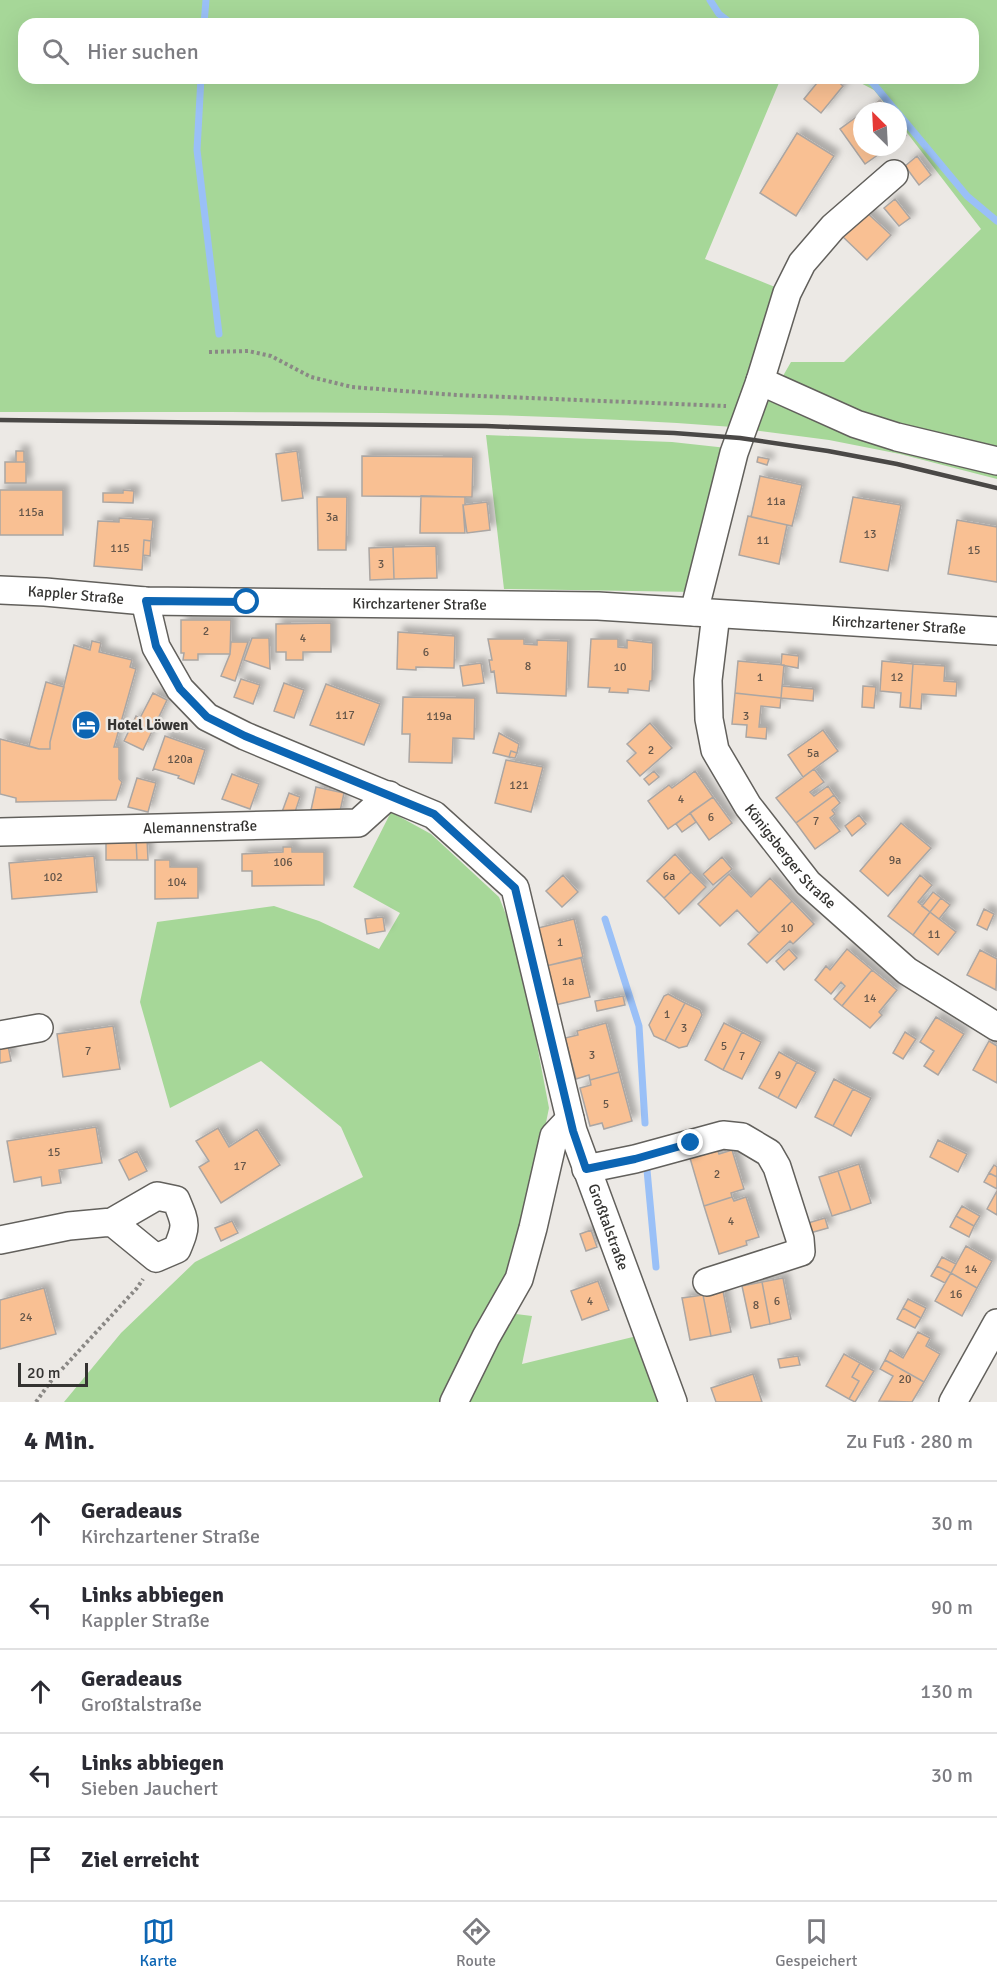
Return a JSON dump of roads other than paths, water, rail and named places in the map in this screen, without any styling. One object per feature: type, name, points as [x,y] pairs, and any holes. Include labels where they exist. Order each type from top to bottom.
[{"type":"street","points":[[705,613],[734,453],[760,381],[787,293],[802,263],[833,227],[894,174]]},
{"type":"street","points":[[760,381],[856,424],[897,437],[997,461]]},
{"type":"street","name":"Kappler Straße","points":[[0,590],[45,591],[146,601],[156,646],[180,689],[207,717],[245,736],[389,795]]},
{"type":"street","name":"Kirchzartener Straße","points":[[146,601],[586,606],[997,632]]},
{"type":"street","name":"Königsberger Straße","points":[[705,613],[709,719],[715,750],[748,806],[816,891],[907,971],[997,1027]]},
{"type":"street","name":"Alemannenstraße","points":[[0,832],[358,823],[389,795]]},
{"type":"street","name":"Großtalstraße","points":[[389,795],[434,814],[515,888],[570,1119],[586,1169],[673,1402]]},
{"type":"street","points":[[0,1035],[39,1028]]},
{"type":"street","points":[[454,1402],[486,1337],[519,1279],[554,1136],[570,1119]]},
{"type":"street","points":[[586,1169],[635,1159],[723,1135],[742,1137],[769,1154],[780,1173],[800,1239],[801,1252],[707,1282]]},
{"type":"street","points":[[0,1240],[69,1226],[112,1222],[157,1196],[176,1200],[185,1230],[177,1249],[156,1258],[112,1222]]},
{"type":"street","points":[[953,1402],[997,1323]]},
{"type":"waterway","points":[[204,18],[206,0]]},
{"type":"waterway","points":[[710,0],[724,18]]},
{"type":"waterway","points":[[201,84],[197,150],[219,334]]},
{"type":"waterway","points":[[874,84],[889,102]]},
{"type":"waterway","points":[[907,124],[967,196],[997,221]]},
{"type":"waterway","points":[[605,919],[639,1026],[645,1123]]},
{"type":"waterway","points":[[647,1170],[656,1267]]},
{"type":"railway","points":[[0,420],[486,426],[674,433],[740,438],[828,451],[897,464],[997,488]]},
{"type":"place","name":"Hotel Löwen","points":[[86,725]]}]
